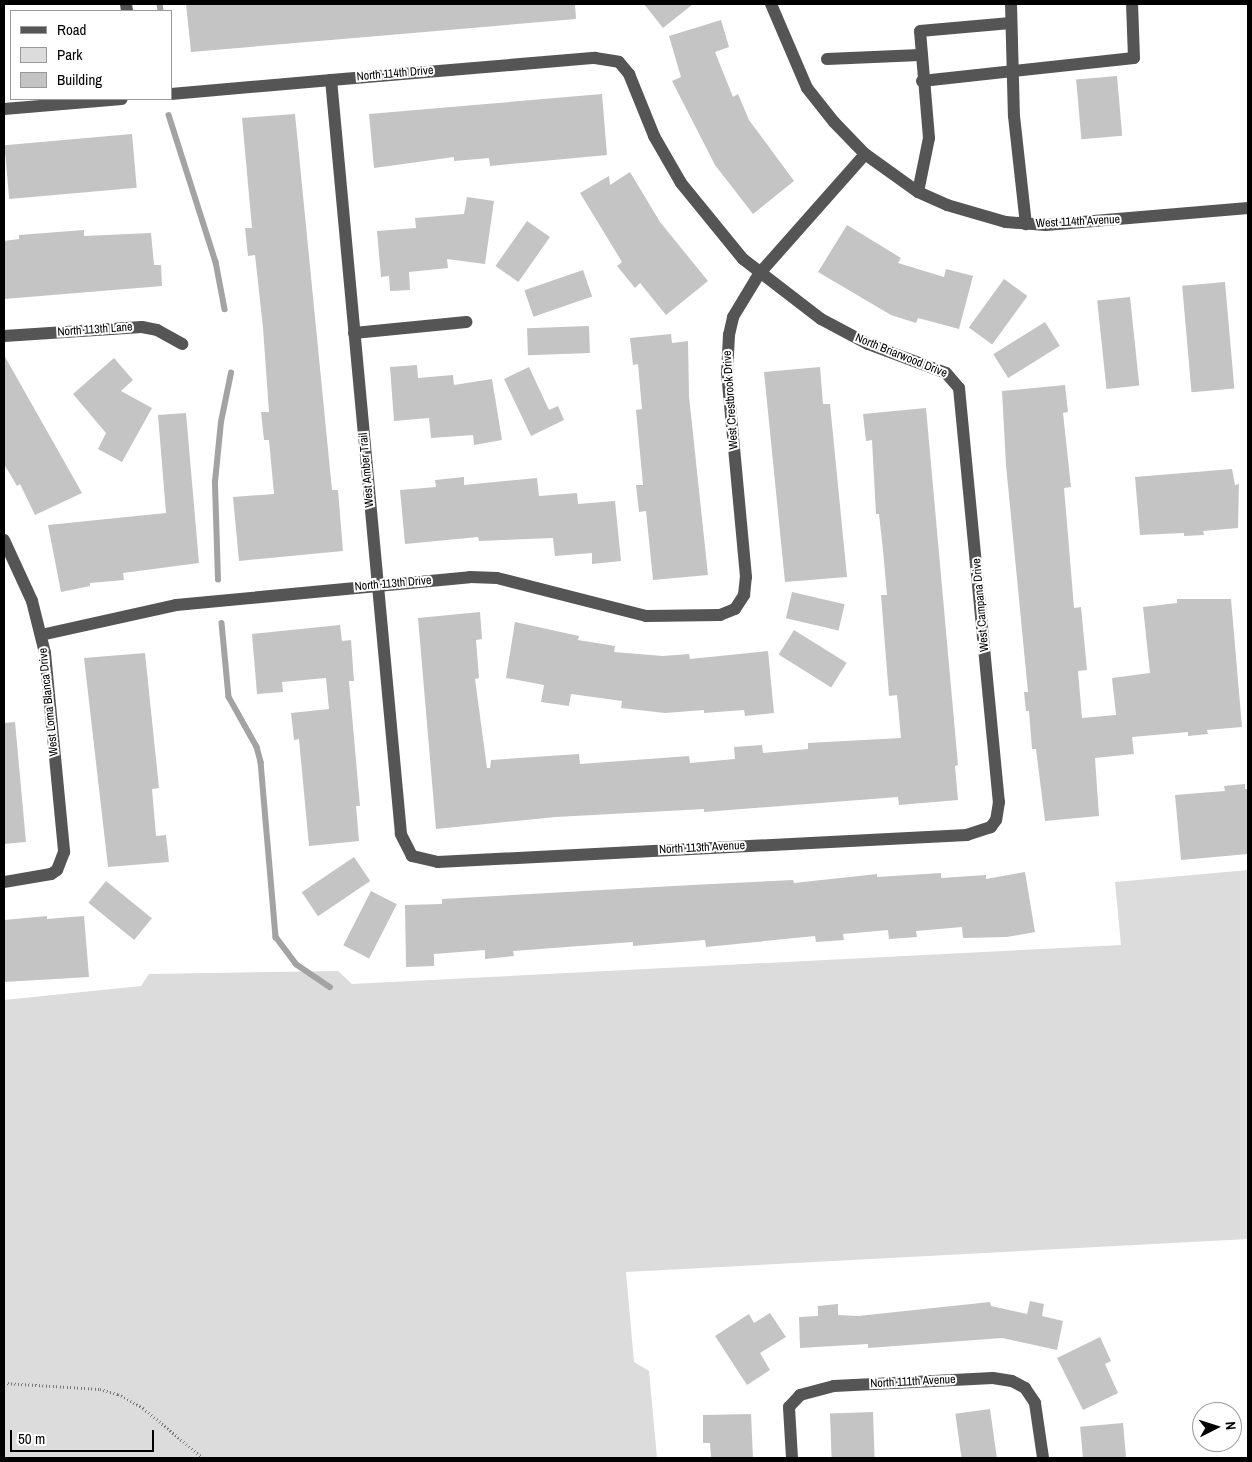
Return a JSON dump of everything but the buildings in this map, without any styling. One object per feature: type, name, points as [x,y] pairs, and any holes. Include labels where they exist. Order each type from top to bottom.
[{"type":"street","name":"West 114th Avenue","points":[[771,4],[807,88],[865,154],[918,192],[965,211],[1026,224],[1067,225],[1248,208]]},
{"type":"street","points":[[1011,4],[1012,73],[1026,224]]},
{"type":"street","points":[[922,81],[1012,73],[1134,58],[1132,4]]},
{"type":"street","points":[[918,192],[929,138],[922,81],[920,31],[1011,23]]},
{"type":"street","points":[[827,59],[920,55]]},
{"type":"street","name":"North 114th Drive","points":[[172,94],[595,58],[619,62]]},
{"type":"street","name":"North Briarwood Drive","points":[[619,62],[629,74],[654,136],[681,183],[722,236],[759,274],[842,331],[890,354],[946,372],[956,382]]},
{"type":"street","name":"West Amber Trail","points":[[331,80],[401,834],[412,856]]},
{"type":"street","points":[[4,109],[110,100]]},
{"type":"street","name":"West Crestbrook Drive","points":[[740,603],[746,577],[726,355],[734,318],[759,274],[865,154]]},
{"type":"street","points":[[354,333],[466,322]]},
{"type":"street","name":"North 113th Lane","points":[[4,336],[142,327],[157,330],[182,344]]},
{"type":"street","name":"West Campana Drive","points":[[956,382],[962,403],[999,802],[996,820],[991,827]]},
{"type":"street","name":"West Loma Blanca Drive","points":[[4,540],[24,582],[41,635],[63,843],[62,862],[57,870],[44,877],[4,882]]},
{"type":"street","name":"North 113th Drive","points":[[41,635],[160,608],[209,601],[484,576],[662,618],[720,615],[735,609],[740,603]]},
{"type":"street","name":"North 113th Avenue","points":[[412,856],[438,862],[967,835],[991,827]]},
{"type":"street","name":"North 111th Avenue","points":[[792,1458],[789,1407],[800,1395],[834,1386],[993,1378],[1012,1381],[1025,1388],[1034,1403],[1042,1458]]},
{"type":"path","points":[[4,1383],[100,1389],[118,1394],[142,1408],[203,1458]]},
{"type":"green space","points":[[1248,870],[1248,1239],[626,1272],[634,1362],[649,1371],[657,1458],[4,1458],[4,1000],[141,986],[149,974],[338,971],[352,984],[1121,945],[1115,882]]},
{"type":"waterway","points":[[160,4],[161,10]]},
{"type":"waterway","points":[[169,115],[216,262],[225,309]]},
{"type":"waterway","points":[[218,580],[215,482],[221,422],[231,373]]},
{"type":"waterway","points":[[222,623],[229,697],[257,747],[261,762],[276,937],[296,964],[330,987]]}]
